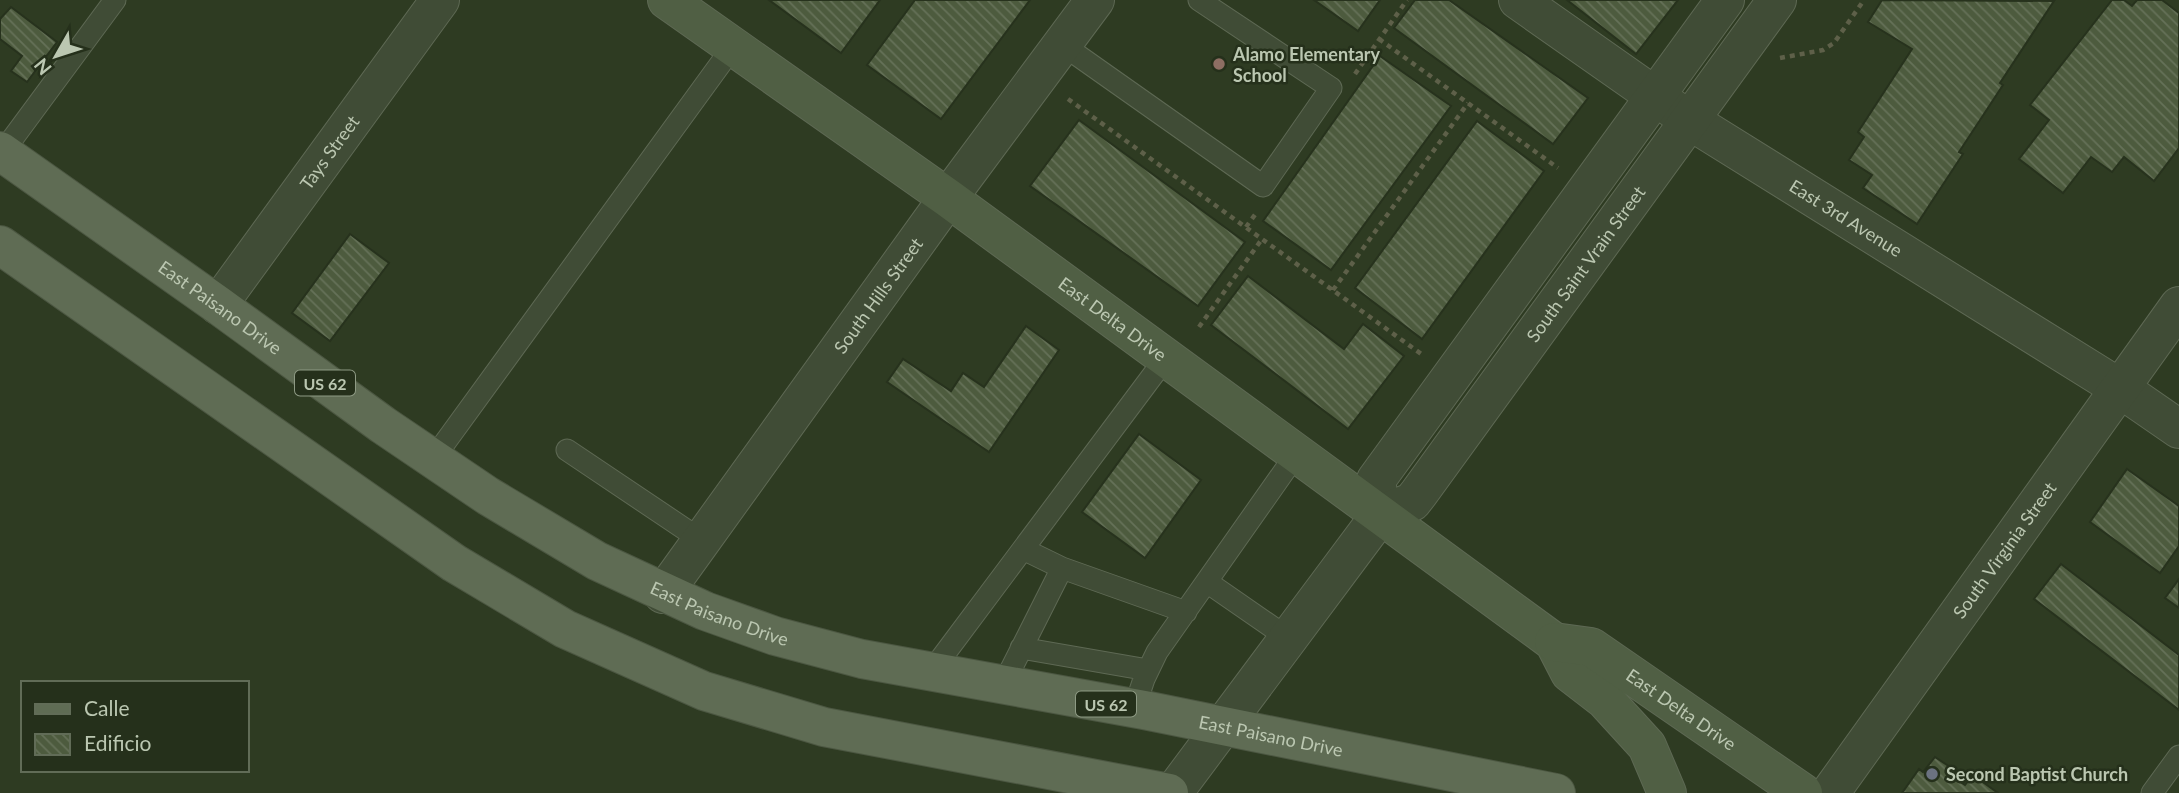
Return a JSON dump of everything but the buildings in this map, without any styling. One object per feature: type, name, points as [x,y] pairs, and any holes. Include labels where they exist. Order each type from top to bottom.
[{"type":"main road","name":"East Paisano Drive","points":[[1,152],[488,496],[597,561],[663,594],[775,636],[862,659],[1134,709],[1556,793]]},
{"type":"main road","points":[[0,245],[454,563],[565,628],[704,691],[824,727],[1171,793]]},
{"type":"street","name":"Tays Street","points":[[218,305],[440,0]]},
{"type":"street","name":"East Delta Drive","points":[[667,0],[948,198],[1554,642],[1570,673],[1605,700],[1647,746],[1667,793]]},
{"type":"street","name":"South Hills Street","points":[[663,594],[948,198],[1095,0]]},
{"type":"street","name":"East 3rd Avenue","points":[[1518,0],[1689,120],[2121,389],[2179,429]]},
{"type":"street","points":[[1171,793],[1381,514],[1376,480],[1725,0]]},
{"type":"street","name":"South Saint Vrain Street","points":[[1381,514],[1412,502],[1777,0]]},
{"type":"street","name":"South Virginia Street","points":[[1830,793],[2179,306]]},
{"type":"street","name":"East Delta Drive","points":[[1554,642],[1591,647],[1803,793]]},
{"type":"lane","points":[[1,152],[115,0]]},
{"type":"lane","points":[[1063,45],[1263,186],[1331,88],[1199,0]]},
{"type":"lane","points":[[433,459],[732,48]]},
{"type":"lane","points":[[931,672],[1165,359]]},
{"type":"lane","points":[[567,450],[701,540]]},
{"type":"lane","points":[[1134,709],[1157,652],[1297,453]]},
{"type":"lane","points":[[1023,549],[1062,568],[1186,612]]},
{"type":"lane","points":[[1003,685],[1062,568]]},
{"type":"lane","points":[[1207,582],[1288,639]]},
{"type":"lane","points":[[1021,649],[1148,670]]},
{"type":"lane","points":[[2152,793],[2179,756]]},
{"type":"path","points":[[1772,60],[1823,50],[1834,43],[1864,0]]},
{"type":"path","points":[[1379,39],[1562,171]]},
{"type":"path","points":[[1067,98],[1428,358]]},
{"type":"path","points":[[1333,290],[1468,103]]},
{"type":"path","points":[[1199,327],[1262,239]]},
{"type":"place","name":"Alamo Elementary School","points":[[1219,64]]},
{"type":"place","name":"Second Baptist Church","points":[[1932,774]]}]
